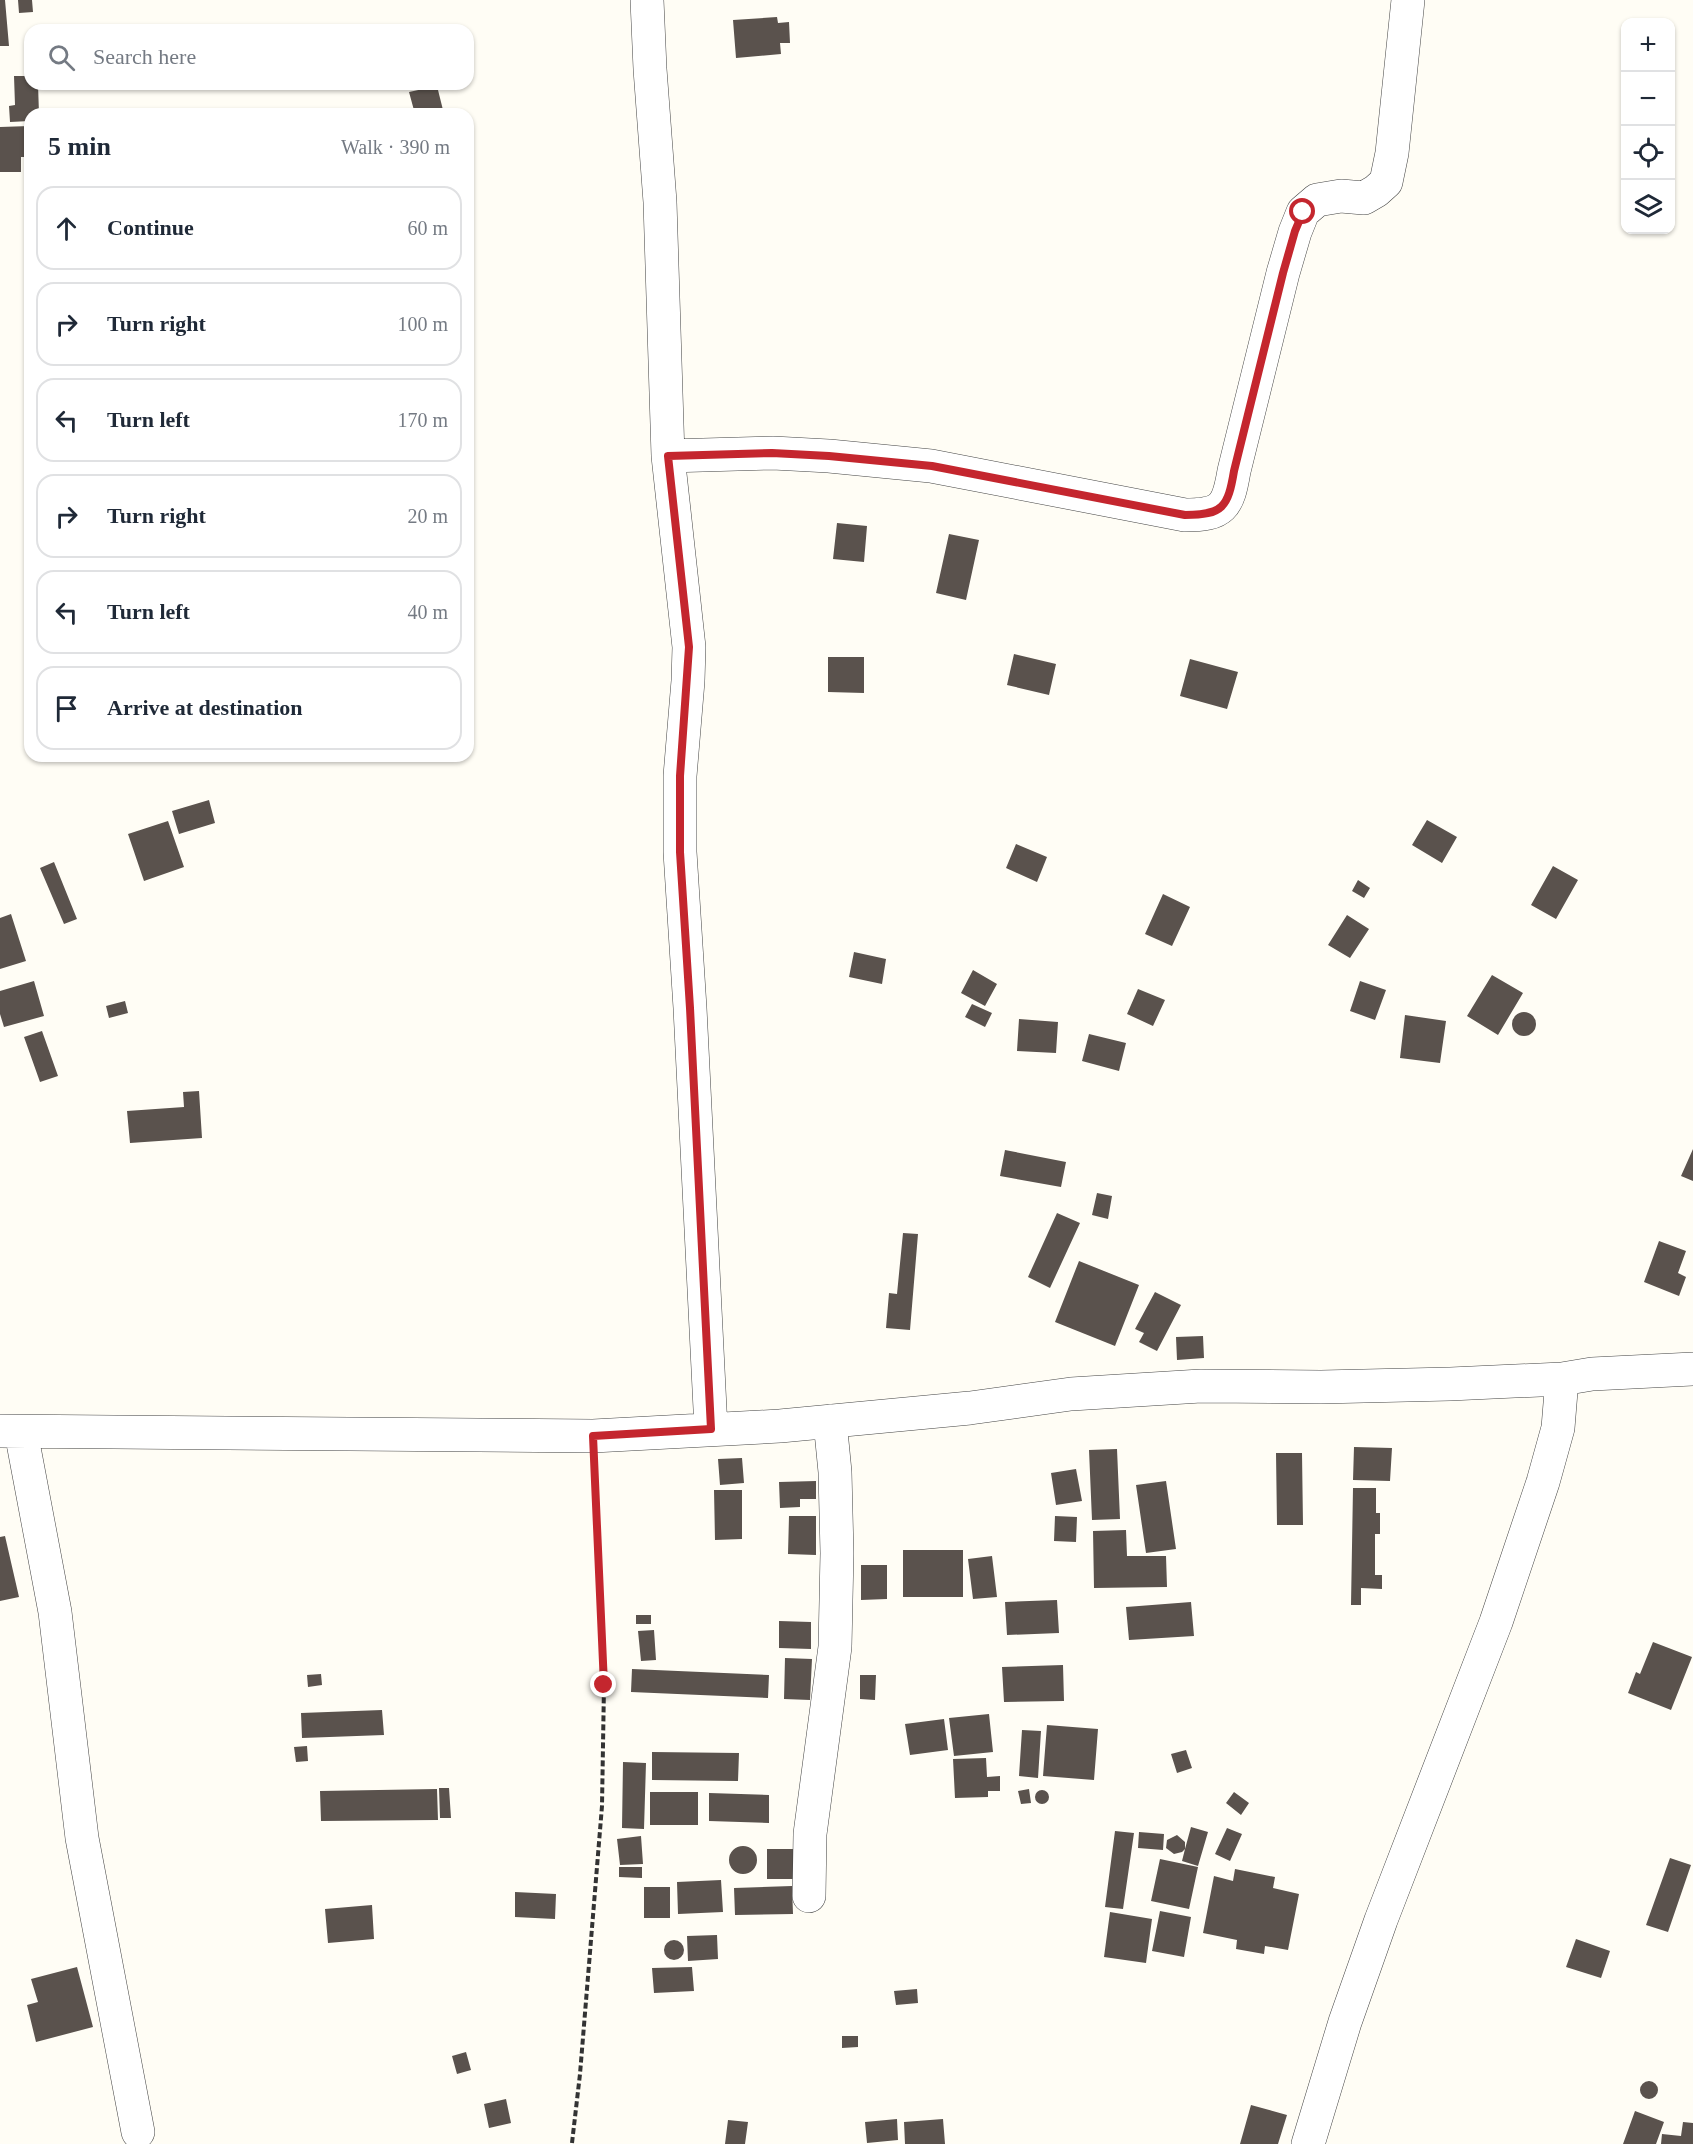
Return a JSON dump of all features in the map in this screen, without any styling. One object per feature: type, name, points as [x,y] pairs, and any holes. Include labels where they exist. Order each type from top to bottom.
[{"type":"street","points":[[647,0],[660,202],[668,456],[689,647],[680,776],[680,852],[711,1429]]},
{"type":"street","points":[[668,456],[772,453],[829,456],[932,466],[1185,515],[1206,515],[1220,508],[1230,496],[1234,471],[1283,273],[1303,212],[1317,200],[1341,196],[1364,198],[1386,182],[1392,153],[1408,0]]},
{"type":"street","points":[[138,2132],[82,1838],[55,1612],[10,1432],[593,1436],[780,1426],[970,1408],[1071,1394],[1201,1386],[1321,1387],[1562,1379],[1592,1374],[1693,1369]]},
{"type":"street","points":[[1308,2144],[1349,2010],[1381,1920],[1497,1622],[1540,1492],[1558,1428],[1562,1379]]},
{"type":"street","points":[[808,1896],[810,1834],[835,1647],[836,1472],[830,1421]]},
{"type":"path","points":[[573,2143],[602,1806],[604,1685],[593,1436]]},
{"type":"building","points":[[0,0],[5,0],[9,46],[0,46]]},
{"type":"building","points":[[18,0],[32,0],[33,12],[19,13]]},
{"type":"building","points":[[777,17],[778,23],[789,22],[790,43],[780,43],[781,54],[736,58],[733,20]]},
{"type":"building","points":[[14,76],[24,76],[24,90],[38,90],[39,108],[24,108],[24,121],[10,122],[9,106],[15,105]]},
{"type":"building","points":[[438,90],[442,108],[413,108],[409,92]]},
{"type":"building","points":[[24,126],[24,157],[21,157],[21,172],[0,172],[0,127]]},
{"type":"building","points":[[837,523],[867,526],[864,562],[833,559]]},
{"type":"building","points":[[949,534],[979,540],[966,600],[936,593]]},
{"type":"building","points":[[1014,654],[1056,664],[1049,695],[1007,685]]},
{"type":"building","points":[[828,657],[864,657],[864,693],[828,692]]},
{"type":"building","points":[[1190,659],[1238,672],[1227,709],[1180,696]]},
{"type":"building","points":[[209,800],[215,823],[179,834],[172,811]]},
{"type":"building","points":[[1427,820],[1457,837],[1442,863],[1412,845]]},
{"type":"building","points":[[168,821],[184,867],[144,881],[128,834]]},
{"type":"building","points":[[1016,844],[1047,857],[1037,882],[1006,868]]},
{"type":"building","points":[[54,862],[77,919],[64,924],[40,868]]},
{"type":"building","points":[[1553,866],[1578,880],[1556,919],[1531,905]]},
{"type":"building","points":[[1358,880],[1370,888],[1364,898],[1352,891]]},
{"type":"building","points":[[1163,894],[1190,907],[1172,946],[1145,934]]},
{"type":"building","points":[[11,914],[26,961],[0,969],[0,918]]},
{"type":"building","points":[[1347,915],[1369,929],[1350,958],[1328,945]]},
{"type":"building","points":[[854,952],[886,959],[882,984],[849,977]]},
{"type":"building","points":[[973,970],[997,984],[985,1006],[961,993]]},
{"type":"building","points":[[1492,975],[1523,993],[1498,1035],[1467,1016]]},
{"type":"building","points":[[34,981],[44,1016],[4,1027],[0,1014],[0,991]]},
{"type":"building","points":[[1360,981],[1386,990],[1375,1020],[1350,1011]]},
{"type":"building","points":[[1138,989],[1165,1000],[1153,1026],[1127,1014]]},
{"type":"building","points":[[125,1001],[128,1013],[109,1018],[106,1006]]},
{"type":"building","points":[[972,1004],[992,1013],[985,1027],[965,1017]]},
{"type":"building","points":[[1524,1012],[1533,1015],[1536,1024],[1533,1033],[1524,1036],[1515,1033],[1512,1024],[1515,1015]]},
{"type":"building","points":[[1405,1015],[1446,1021],[1440,1063],[1400,1058]]},
{"type":"building","points":[[1019,1019],[1058,1022],[1056,1053],[1017,1051]]},
{"type":"building","points":[[42,1031],[58,1076],[40,1082],[24,1037]]},
{"type":"building","points":[[1089,1034],[1126,1043],[1119,1071],[1082,1061]]},
{"type":"building","points":[[199,1091],[202,1138],[130,1143],[127,1111],[184,1107],[183,1092]]},
{"type":"building","points":[[1693,1149],[1693,1181],[1681,1176]]},
{"type":"building","points":[[1005,1150],[1066,1162],[1061,1187],[1000,1176]]},
{"type":"building","points":[[1097,1193],[1112,1196],[1108,1219],[1092,1215]]},
{"type":"building","points":[[1057,1213],[1080,1223],[1050,1288],[1028,1277]]},
{"type":"building","points":[[903,1233],[918,1234],[910,1330],[886,1328],[889,1293],[897,1294]]},
{"type":"building","points":[[1659,1241],[1686,1251],[1678,1273],[1686,1277],[1679,1296],[1644,1282]]},
{"type":"building","points":[[1079,1261],[1139,1285],[1115,1346],[1055,1322]]},
{"type":"building","points":[[1155,1292],[1181,1305],[1157,1351],[1139,1342],[1144,1333],[1135,1329]]},
{"type":"building","points":[[1203,1336],[1204,1358],[1177,1360],[1176,1337]]},
{"type":"building","points":[[1354,1447],[1392,1448],[1390,1481],[1353,1480]]},
{"type":"building","points":[[1117,1449],[1120,1519],[1092,1520],[1089,1450]]},
{"type":"building","points":[[1276,1453],[1302,1453],[1303,1525],[1277,1525]]},
{"type":"building","points":[[742,1458],[744,1483],[720,1485],[718,1459]]},
{"type":"building","points":[[1076,1469],[1082,1501],[1056,1505],[1051,1473]]},
{"type":"building","points":[[816,1481],[816,1499],[800,1499],[800,1507],[780,1508],[779,1482]]},
{"type":"building","points":[[1166,1481],[1176,1549],[1146,1553],[1136,1485]]},
{"type":"building","points":[[1353,1488],[1376,1488],[1376,1513],[1380,1513],[1380,1534],[1375,1534],[1375,1575],[1382,1575],[1382,1589],[1361,1588],[1361,1605],[1351,1605]]},
{"type":"building","points":[[714,1490],[742,1490],[742,1539],[715,1540]]},
{"type":"building","points":[[789,1516],[816,1516],[816,1555],[788,1554]]},
{"type":"building","points":[[1055,1516],[1077,1517],[1076,1542],[1054,1541]]},
{"type":"building","points":[[1126,1530],[1127,1556],[1166,1556],[1167,1587],[1094,1588],[1093,1531]]},
{"type":"building","points":[[5,1536],[19,1597],[0,1601],[0,1537]]},
{"type":"building","points":[[903,1550],[963,1550],[963,1597],[903,1597]]},
{"type":"building","points":[[992,1556],[997,1597],[973,1599],[968,1559]]},
{"type":"building","points":[[861,1565],[887,1565],[887,1599],[861,1600]]},
{"type":"building","points":[[1057,1600],[1059,1633],[1007,1635],[1005,1602]]},
{"type":"building","points":[[1191,1602],[1194,1636],[1129,1640],[1126,1607]]},
{"type":"building","points":[[636,1615],[651,1615],[651,1624],[636,1624]]},
{"type":"building","points":[[779,1621],[811,1622],[811,1649],[779,1648]]},
{"type":"building","points":[[654,1630],[656,1660],[641,1661],[638,1631]]},
{"type":"building","points":[[1653,1642],[1692,1657],[1671,1710],[1628,1693],[1636,1672],[1640,1674]]},
{"type":"building","points":[[785,1658],[812,1659],[810,1700],[784,1699]]},
{"type":"building","points":[[1063,1665],[1064,1701],[1004,1702],[1002,1667]]},
{"type":"building","points":[[632,1669],[769,1675],[768,1698],[631,1692]]},
{"type":"building","points":[[321,1674],[322,1685],[308,1687],[307,1675]]},
{"type":"building","points":[[860,1675],[876,1675],[875,1700],[860,1699]]},
{"type":"building","points":[[382,1710],[384,1735],[302,1738],[301,1713]]},
{"type":"building","points":[[989,1714],[993,1752],[954,1756],[949,1718]]},
{"type":"building","points":[[944,1719],[948,1750],[910,1755],[905,1724]]},
{"type":"building","points":[[1047,1725],[1098,1729],[1094,1780],[1043,1776]]},
{"type":"building","points":[[1022,1730],[1041,1731],[1038,1778],[1019,1776]]},
{"type":"building","points":[[307,1746],[308,1761],[296,1762],[294,1747]]},
{"type":"building","points":[[1186,1750],[1192,1768],[1177,1773],[1171,1754]]},
{"type":"building","points":[[652,1752],[739,1753],[738,1781],[652,1780]]},
{"type":"building","points":[[986,1758],[987,1777],[1000,1776],[1000,1791],[988,1791],[988,1797],[955,1798],[953,1759]]},
{"type":"building","points":[[623,1762],[646,1763],[644,1829],[622,1828]]},
{"type":"building","points":[[439,1788],[449,1788],[451,1818],[440,1818]]},
{"type":"building","points":[[437,1789],[438,1820],[321,1821],[320,1791]]},
{"type":"building","points":[[1029,1789],[1031,1803],[1021,1804],[1018,1791]]},
{"type":"building","points":[[1042,1790],[1047,1792],[1049,1797],[1047,1802],[1042,1804],[1037,1802],[1035,1797],[1037,1792]]},
{"type":"building","points":[[650,1792],[698,1792],[698,1825],[650,1825]]},
{"type":"building","points":[[1234,1792],[1249,1803],[1241,1815],[1226,1803]]},
{"type":"building","points":[[709,1793],[769,1795],[769,1823],[709,1821]]},
{"type":"building","points":[[1191,1827],[1208,1832],[1198,1866],[1182,1861]]},
{"type":"building","points":[[1227,1828],[1242,1834],[1230,1861],[1215,1854]]},
{"type":"building","points":[[1115,1831],[1134,1833],[1123,1909],[1105,1907]]},
{"type":"building","points":[[1139,1832],[1164,1834],[1163,1850],[1138,1848]]},
{"type":"building","points":[[1177,1835],[1185,1842],[1185,1849],[1174,1854],[1166,1848],[1167,1840]]},
{"type":"building","points":[[641,1836],[643,1864],[620,1865],[617,1839]]},
{"type":"building","points":[[743,1846],[753,1850],[757,1860],[753,1870],[743,1874],[733,1870],[729,1860],[733,1850]]},
{"type":"building","points":[[767,1849],[796,1849],[796,1879],[767,1879]]},
{"type":"building","points":[[1670,1858],[1691,1865],[1668,1932],[1646,1925]]},
{"type":"building","points":[[1160,1859],[1198,1867],[1189,1909],[1151,1901]]},
{"type":"building","points":[[619,1867],[642,1867],[642,1878],[619,1877]]},
{"type":"building","points":[[1235,1869],[1275,1877],[1273,1888],[1299,1894],[1288,1950],[1265,1946],[1264,1954],[1236,1949],[1237,1940],[1203,1933],[1214,1876],[1233,1881]]},
{"type":"building","points":[[721,1880],[723,1912],[678,1914],[677,1882]]},
{"type":"building","points":[[792,1886],[793,1914],[735,1915],[734,1888]]},
{"type":"building","points":[[644,1887],[670,1887],[670,1918],[644,1918]]},
{"type":"building","points":[[515,1892],[556,1894],[555,1919],[515,1917]]},
{"type":"building","points":[[372,1905],[374,1939],[328,1943],[325,1909]]},
{"type":"building","points":[[1160,1911],[1191,1917],[1184,1957],[1152,1951]]},
{"type":"building","points":[[1110,1912],[1152,1919],[1146,1963],[1104,1957]]},
{"type":"building","points":[[717,1935],[718,1959],[688,1961],[687,1936]]},
{"type":"building","points":[[1576,1939],[1610,1951],[1601,1978],[1566,1967]]},
{"type":"building","points":[[670,1940],[678,1940],[684,1946],[684,1954],[678,1960],[670,1960],[664,1954],[664,1946]]},
{"type":"building","points":[[77,1967],[93,2027],[36,2042],[27,2005],[38,2002],[31,1979]]},
{"type":"building","points":[[692,1967],[694,1991],[654,1993],[652,1968]]},
{"type":"building","points":[[917,1989],[918,2003],[896,2005],[894,1991]]},
{"type":"building","points":[[842,2036],[858,2036],[858,2047],[842,2048]]},
{"type":"building","points":[[466,2052],[471,2070],[457,2074],[452,2056]]},
{"type":"building","points":[[1649,2081],[1655,2084],[1658,2090],[1655,2096],[1649,2099],[1643,2096],[1640,2090],[1643,2084]]},
{"type":"building","points":[[506,2099],[511,2123],[489,2128],[484,2104]]},
{"type":"building","points":[[1251,2105],[1287,2115],[1278,2144],[1240,2144]]},
{"type":"building","points":[[1635,2111],[1664,2122],[1656,2144],[1623,2144]]},
{"type":"building","points":[[897,2119],[898,2140],[867,2143],[865,2122]]},
{"type":"building","points":[[943,2119],[945,2144],[905,2144],[904,2122]]},
{"type":"building","points":[[728,2120],[748,2122],[745,2144],[725,2144]]},
{"type":"building","points":[[1683,2122],[1693,2123],[1693,2144],[1661,2144],[1662,2134],[1681,2136]]},
{"type":"route","points":[[604,1685],[593,1436],[711,1429],[680,852],[680,776],[689,647],[668,456],[772,453],[932,466],[1185,515],[1206,515],[1220,508],[1230,496],[1234,471],[1283,273],[1303,212]]}]
